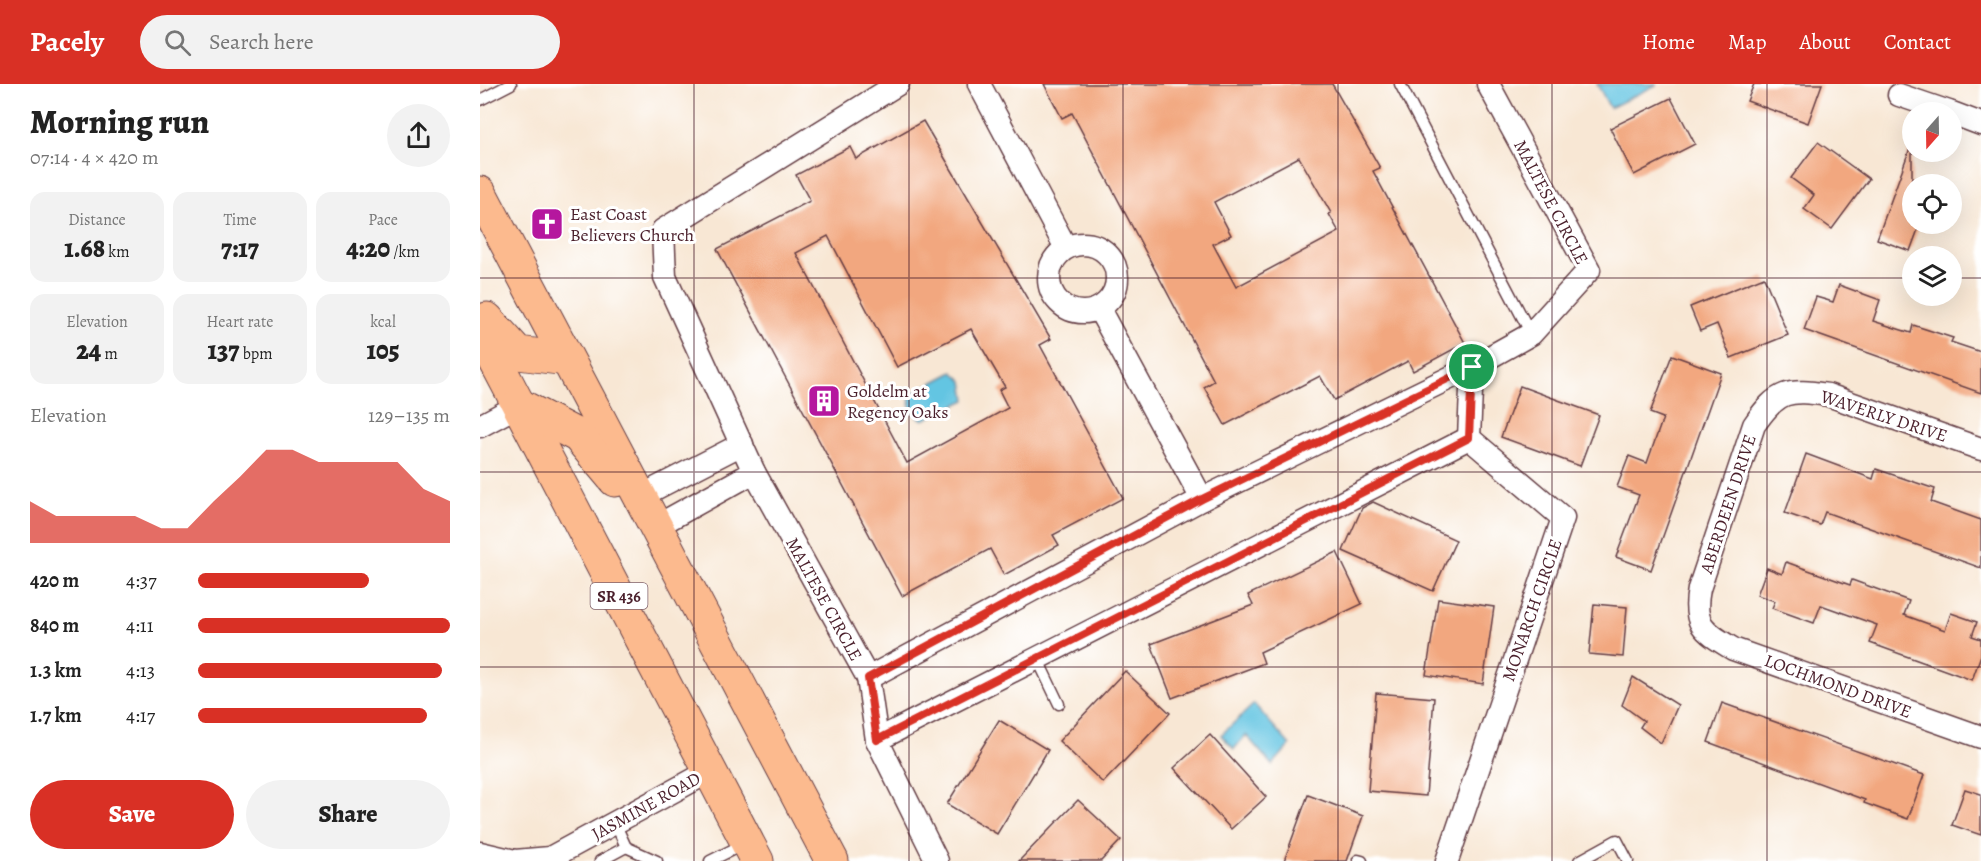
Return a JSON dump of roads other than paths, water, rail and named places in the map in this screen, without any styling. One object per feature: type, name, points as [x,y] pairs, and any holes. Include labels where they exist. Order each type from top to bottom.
[{"type":"main road","points":[[480,193],[832,861]]},
{"type":"main road","points":[[480,311],[518,353],[567,359]]},
{"type":"main road","name":"SR 436","points":[[480,331],[752,852]]},
{"type":"main road","points":[[519,405],[578,436],[655,528]]},
{"type":"street","name":"MALTESE CIRCLE","points":[[898,84],[663,230],[665,277],[754,472],[868,678],[1202,499],[1472,367],[1530,334],[1589,270],[1488,84]]},
{"type":"street","points":[[979,84],[1066,248]]},
{"type":"street","points":[[1899,95],[1919,102]]},
{"type":"street","points":[[1962,117],[1981,124]]},
{"type":"street","points":[[1080,244],[1093,245],[1105,252],[1114,262],[1118,275],[1116,288],[1110,300],[1100,309],[1086,313],[1073,311],[1061,305],[1052,295],[1048,282],[1050,268],[1056,256],[1066,248],[1080,244]]},
{"type":"street","points":[[1100,309],[1202,499]]},
{"type":"street","points":[[877,740],[1469,438],[1472,367]]},
{"type":"street","name":"WAVERLY DRIVE","points":[[1785,394],[1804,391],[1828,395],[1981,449]]},
{"type":"street","name":"ABERDEEN DRIVE","points":[[1701,626],[1696,607],[1700,589],[1754,424],[1768,404],[1785,394]]},
{"type":"street","points":[[480,426],[519,405]]},
{"type":"street","name":"MONARCH CIRCLE","points":[[1447,861],[1563,518],[1469,438]]},
{"type":"street","points":[[639,497],[742,444]]},
{"type":"street","points":[[655,528],[754,472]]},
{"type":"street","name":"LOCHMOND DRIVE","points":[[1701,626],[1733,649],[1981,737]]},
{"type":"street","points":[[868,678],[877,740],[937,861]]},
{"type":"street","name":"JASMINE ROAD","points":[[480,853],[515,861],[550,858],[710,771]]},
{"type":"lane","points":[[480,100],[512,84]]},
{"type":"lane","points":[[1400,84],[1530,334]]},
{"type":"lane","points":[[1037,658],[1059,704]]},
{"type":"lane","points":[[615,823],[626,847],[657,861]]},
{"type":"lane","points":[[1579,861],[1617,840],[1628,861]]},
{"type":"lane","points":[[600,861],[626,847]]},
{"type":"lane","points":[[710,861],[752,852]]},
{"type":"water","points":[[1597,84],[1656,84],[1656,85],[1610,108]]},
{"type":"water","points":[[953,372],[963,381],[966,400],[923,420],[911,411],[909,395]]},
{"type":"water","points":[[1254,704],[1290,745],[1272,765],[1246,735],[1234,749],[1221,735]]},
{"type":"place","name":"East Coast Believers Church","points":[[547,224]]},
{"type":"place","name":"Goldelm at Regency Oaks","points":[[824,401]]}]
